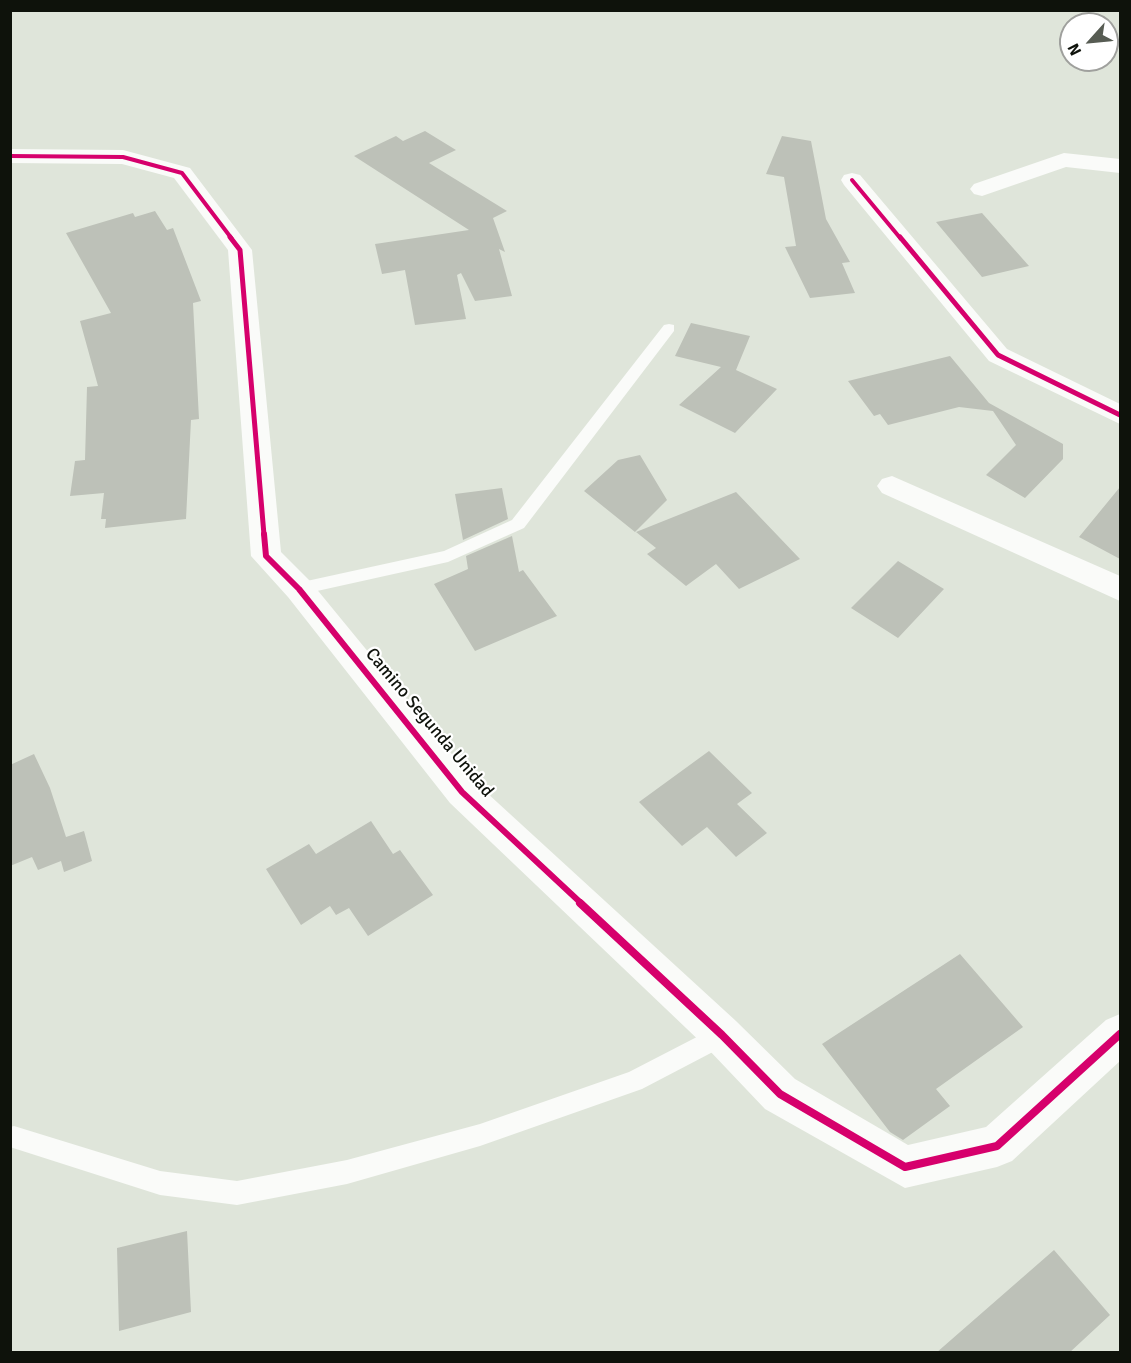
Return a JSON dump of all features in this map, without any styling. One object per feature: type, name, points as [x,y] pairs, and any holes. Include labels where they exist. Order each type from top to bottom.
[{"type":"street","name":"Camino Segunda Unidad","points":[[10,156],[123,157],[183,173],[240,250],[266,556],[299,590],[462,792],[722,1035],[780,1094],[905,1167],[997,1146],[1120,1034]]},
{"type":"street","points":[[982,189],[1064,159],[1120,166]]},
{"type":"street","points":[[852,180],[998,355],[1120,415]]},
{"type":"street","points":[[892,486],[1120,589]]},
{"type":"lane","points":[[299,590],[448,556],[518,524],[669,328]]},
{"type":"lane","points":[[14,1137],[160,1184],[237,1193],[347,1172],[480,1135],[634,1081],[722,1035]]},
{"type":"building","points":[[425,131],[456,150],[429,163],[507,211],[493,218],[505,252],[499,249],[512,296],[475,301],[461,273],[457,275],[466,319],[415,325],[405,270],[382,274],[375,244],[469,230],[354,156],[396,136],[403,141]]},
{"type":"building","points":[[782,136],[811,141],[826,219],[850,262],[842,263],[855,293],[810,298],[785,247],[796,246],[784,177],[766,174]]},
{"type":"building","points":[[155,211],[167,230],[173,228],[201,301],[193,303],[199,419],[191,420],[186,519],[105,528],[106,519],[101,519],[104,493],[70,496],[75,461],[85,460],[87,387],[98,386],[80,321],[111,313],[66,233],[133,213],[135,217]]},
{"type":"building","points":[[982,213],[1029,266],[982,277],[936,222]]},
{"type":"building","points":[[691,323],[750,336],[736,370],[777,389],[735,433],[679,405],[721,367],[675,356]]},
{"type":"building","points":[[950,356],[989,403],[1063,444],[1063,459],[1025,498],[986,475],[1016,445],[993,411],[959,407],[888,425],[880,414],[874,416],[848,381]]},
{"type":"building","points":[[640,455],[667,500],[635,532],[584,491],[618,460]]},
{"type":"building","points":[[1120,487],[1120,559],[1079,537]]},
{"type":"building","points":[[502,488],[508,519],[463,540],[455,494]]},
{"type":"building","points":[[736,492],[800,559],[739,589],[716,564],[686,586],[647,554],[656,548],[636,532]]},
{"type":"building","points":[[512,536],[519,572],[523,570],[557,616],[475,651],[434,584],[468,569],[466,556]]},
{"type":"building","points":[[898,561],[944,589],[898,638],[851,608]]},
{"type":"building","points":[[709,751],[752,793],[737,804],[767,833],[736,857],[707,827],[682,846],[639,802]]},
{"type":"building","points":[[34,754],[50,788],[66,837],[84,831],[92,861],[64,872],[61,861],[38,870],[32,857],[10,866],[10,765]]},
{"type":"building","points":[[371,821],[393,854],[400,850],[433,895],[368,936],[349,908],[336,915],[330,906],[301,925],[266,869],[309,844],[316,854]]},
{"type":"building","points":[[960,954],[1023,1027],[936,1089],[950,1106],[903,1140],[890,1132],[822,1044]]},
{"type":"building","points":[[187,1231],[191,1312],[119,1331],[117,1248]]},
{"type":"building","points":[[1054,1250],[1110,1315],[1069,1353],[936,1353]]},
{"type":"cycle path","points":[[10,156],[123,157],[182,173],[240,250],[266,556],[299,589],[462,792],[722,1035],[780,1094],[905,1167],[997,1146],[1120,1034]]},
{"type":"cycle path","points":[[852,180],[998,355],[1120,415]]}]
